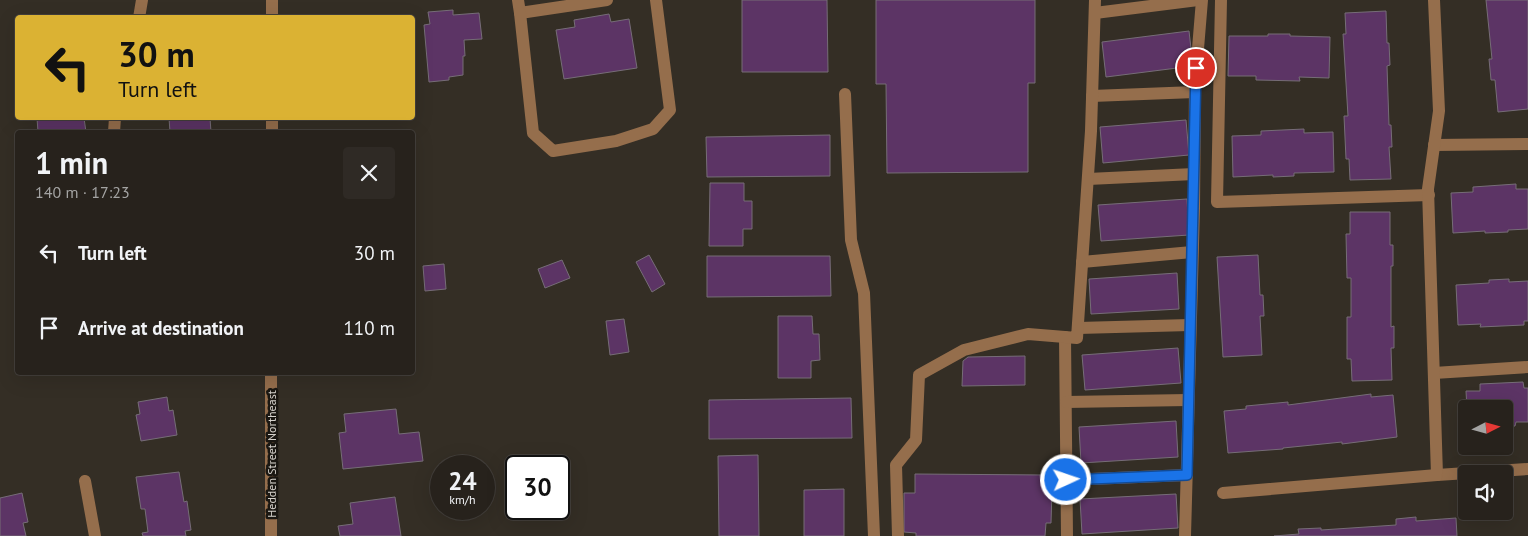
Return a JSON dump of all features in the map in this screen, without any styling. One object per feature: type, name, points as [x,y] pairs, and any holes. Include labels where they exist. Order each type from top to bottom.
[{"type":"street","points":[[140,15],[142,0]]},
{"type":"street","points":[[272,0],[272,15]]},
{"type":"street","points":[[607,0],[519,6],[533,133],[553,150],[616,141],[654,129],[670,110],[656,0]]},
{"type":"street","points":[[898,536],[896,465],[916,440],[919,375],[964,350],[1028,334],[1077,338],[1088,179],[1095,6],[1200,0],[1195,92],[1185,536]]},
{"type":"street","points":[[1222,0],[1217,202],[1429,195]]},
{"type":"street","points":[[1434,0],[1439,111],[1429,195],[1437,475]]},
{"type":"street","points":[[1092,96],[1195,92]]},
{"type":"street","points":[[845,94],[851,240],[864,293],[874,536]]},
{"type":"street","points":[[1434,145],[1528,144]]},
{"type":"street","points":[[1088,179],[1194,174]]},
{"type":"street","points":[[1082,262],[1192,252]]},
{"type":"street","points":[[1078,328],[1190,325]]},
{"type":"street","points":[[1065,337],[1067,536]]},
{"type":"street","points":[[1434,374],[1528,367]]},
{"type":"street","name":"Hedden Street Northeast","points":[[271,375],[271,536]]},
{"type":"street","points":[[1066,402],[1188,400]]},
{"type":"street","points":[[1223,493],[1528,469]]},
{"type":"street","points":[[1066,480],[1187,475]]},
{"type":"street","points":[[85,481],[95,536]]},
{"type":"building","points":[[742,0],[827,0],[828,72],[742,72]]},
{"type":"building","points":[[876,0],[1035,0],[1035,83],[1028,83],[1028,172],[887,173],[886,84],[876,84]]},
{"type":"building","points":[[1486,0],[1528,0],[1528,109],[1498,112],[1495,80],[1491,80],[1489,59],[1492,59]]},
{"type":"building","points":[[453,10],[453,15],[479,13],[482,39],[464,40],[463,75],[449,77],[449,80],[429,82],[424,25],[430,24],[428,12]]},
{"type":"building","points":[[1386,11],[1390,65],[1387,66],[1389,125],[1391,125],[1392,147],[1389,147],[1391,179],[1350,180],[1349,159],[1346,159],[1344,116],[1348,116],[1343,34],[1346,34],[1345,13]]},
{"type":"building","points":[[609,14],[611,22],[629,19],[637,68],[564,79],[556,30],[575,27],[574,20]]},
{"type":"building","points":[[1189,31],[1193,66],[1106,77],[1102,42]]},
{"type":"building","points":[[1268,34],[1330,37],[1329,78],[1299,77],[1300,81],[1256,80],[1256,76],[1228,76],[1229,36],[1268,36]]},
{"type":"building","points":[[37,120],[84,120],[86,130],[38,130]]},
{"type":"building","points":[[169,120],[210,120],[211,130],[170,130]]},
{"type":"building","points":[[1186,120],[1189,155],[1103,163],[1100,127]]},
{"type":"building","points":[[1304,129],[1304,133],[1333,132],[1334,172],[1294,173],[1294,176],[1233,177],[1232,136],[1261,135],[1261,131]]},
{"type":"building","points":[[830,135],[830,176],[707,177],[706,137]]},
{"type":"building","points":[[710,183],[744,183],[744,201],[752,201],[752,229],[743,229],[743,246],[709,246]]},
{"type":"building","points":[[1516,184],[1516,189],[1528,189],[1528,229],[1508,230],[1508,232],[1453,233],[1451,193],[1473,192],[1473,187]]},
{"type":"building","points":[[1187,199],[1189,235],[1101,241],[1098,205]]},
{"type":"building","points":[[1350,212],[1390,212],[1390,245],[1393,245],[1391,327],[1394,326],[1394,348],[1391,348],[1392,380],[1352,381],[1351,359],[1347,359],[1347,317],[1351,317],[1351,278],[1347,278],[1346,234],[1350,234]]},
{"type":"building","points":[[649,255],[665,284],[652,292],[636,262]]},
{"type":"building","points":[[1258,255],[1260,295],[1263,295],[1264,316],[1260,316],[1262,355],[1223,357],[1217,257]]},
{"type":"building","points":[[707,256],[830,256],[831,296],[707,297]]},
{"type":"building","points":[[562,260],[570,278],[545,288],[538,269]]},
{"type":"building","points":[[444,264],[446,289],[425,291],[423,266]]},
{"type":"building","points":[[1177,273],[1179,309],[1091,314],[1089,279]]},
{"type":"building","points":[[1509,279],[1509,282],[1528,281],[1528,321],[1524,321],[1524,325],[1480,327],[1481,324],[1458,325],[1456,285],[1489,283],[1489,280]]},
{"type":"building","points":[[778,316],[812,316],[813,334],[819,334],[820,360],[811,361],[811,378],[778,378]]},
{"type":"building","points":[[624,319],[629,352],[610,355],[606,321]]},
{"type":"building","points":[[1178,348],[1181,383],[1085,390],[1082,355]]},
{"type":"building","points":[[1025,356],[1025,385],[962,386],[963,361],[968,357]]},
{"type":"building","points":[[1523,382],[1524,388],[1528,388],[1528,422],[1516,422],[1515,426],[1513,426],[1513,400],[1466,400],[1466,391],[1480,391],[1480,384]]},
{"type":"building","points":[[1371,394],[1371,397],[1393,395],[1397,437],[1342,444],[1342,442],[1228,453],[1224,411],[1246,409],[1246,406],[1288,402],[1288,405]]},
{"type":"building","points":[[167,397],[169,411],[173,410],[177,435],[141,441],[136,415],[140,414],[138,402]]},
{"type":"building","points":[[851,398],[852,438],[709,439],[709,400]]},
{"type":"building","points":[[396,409],[399,434],[419,432],[423,461],[343,469],[339,433],[346,432],[344,414]]},
{"type":"building","points":[[1176,421],[1178,457],[1081,463],[1079,427]]},
{"type":"building","points":[[758,455],[759,536],[719,536],[718,456]]},
{"type":"building","points":[[179,472],[184,502],[187,501],[191,530],[185,531],[186,536],[143,536],[142,533],[148,532],[145,509],[141,509],[136,477]]},
{"type":"building","points":[[915,474],[1046,475],[1046,490],[1052,490],[1051,523],[1046,523],[1045,536],[916,536],[916,533],[904,532],[904,493],[915,493]]},
{"type":"building","points":[[844,489],[844,536],[804,536],[804,490]]},
{"type":"building","points":[[22,493],[28,522],[23,523],[26,536],[0,536],[0,498]]},
{"type":"building","points":[[1176,494],[1178,528],[1082,534],[1080,499]]},
{"type":"building","points":[[395,497],[401,536],[340,536],[338,526],[353,524],[350,503]]},
{"type":"building","points":[[1416,517],[1416,521],[1456,518],[1457,536],[1274,536],[1299,534],[1298,529],[1321,528],[1321,530],[1396,525],[1396,519]]},
{"type":"route","points":[[1066,480],[1187,475],[1196,68]]}]
